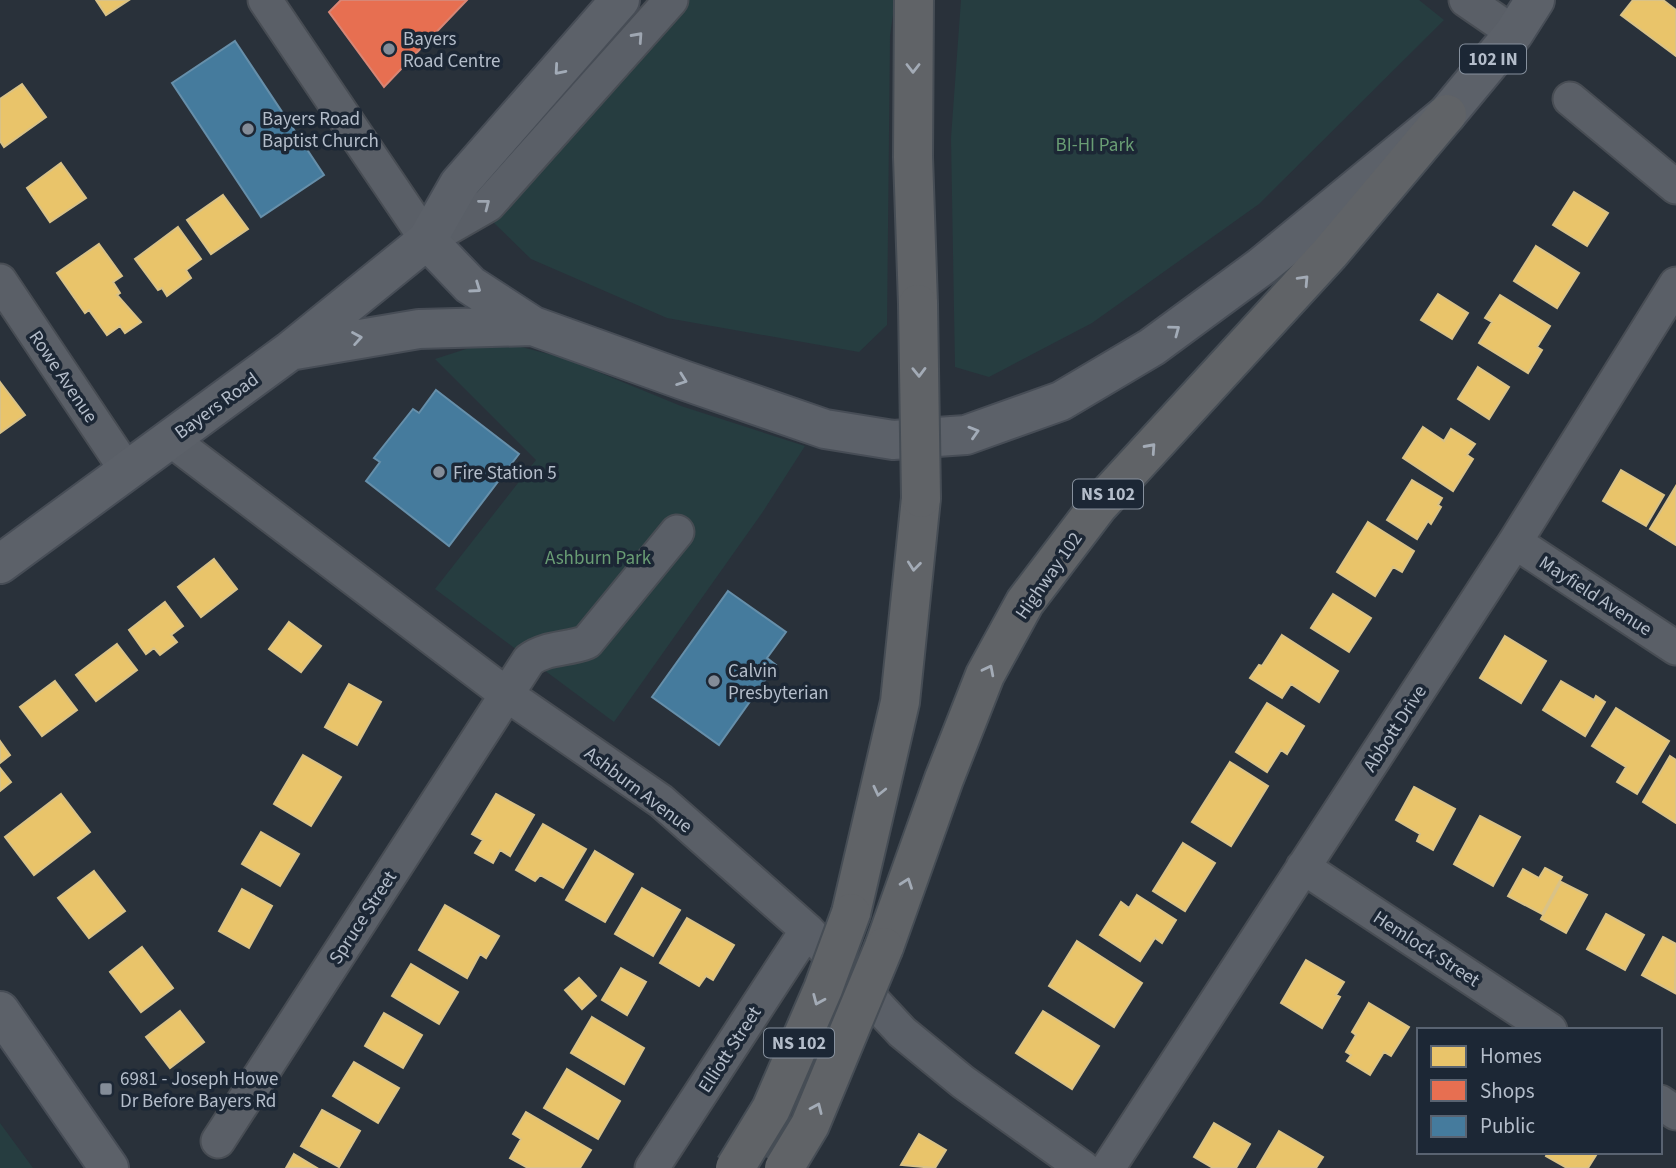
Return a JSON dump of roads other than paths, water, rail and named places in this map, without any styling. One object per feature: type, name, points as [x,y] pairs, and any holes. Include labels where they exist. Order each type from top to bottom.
[{"type":"highway","name":"NS 102","points":[[735,1168],[771,1109],[851,913],[900,702],[921,498],[913,157],[914,0]]},
{"type":"highway","name":"Highway 102","points":[[784,1168],[810,1125],[884,947],[944,779],[985,675],[1025,602],[1098,506],[1330,253],[1447,114]]},
{"type":"main road","name":"Bayers Road","points":[[0,564],[290,351],[427,240],[459,184],[621,0]]},
{"type":"main road","name":"102 IN","points":[[1447,114],[1514,33],[1535,0]]},
{"type":"main road","points":[[427,240],[470,285],[533,326],[825,429],[893,440],[966,435],[1061,401],[1152,347],[1262,266],[1447,114]]},
{"type":"main road","points":[[290,351],[419,329],[533,326]]},
{"type":"main road","points":[[0,1011],[109,1168]]},
{"type":"street","points":[[265,0],[427,240]]},
{"type":"street","name":"Bayers Road","points":[[427,240],[488,205],[671,0]]},
{"type":"street","points":[[1466,0],[1514,33]]},
{"type":"street","points":[[1570,99],[1676,187]]},
{"type":"street","name":"Rowe Avenue","points":[[0,281],[127,471]]},
{"type":"street","name":"Abbott Drive","points":[[1108,1168],[1516,542],[1676,284]]},
{"type":"street","name":"Ashburn Avenue","points":[[170,439],[506,694],[661,801],[807,930],[902,1032],[963,1082],[1083,1168]]},
{"type":"street","name":"Spruce Street","points":[[218,1140],[530,660],[541,651],[569,649],[587,642],[677,531]]},
{"type":"street","name":"Mayfield Avenue","points":[[1516,542],[1676,648]]},
{"type":"street","name":"Hemlock Street","points":[[1303,867],[1547,1028]]},
{"type":"street","name":"Elliott Street","points":[[652,1168],[807,930]]},
{"type":"place","name":"Bayers Road Centre","points":[[389,49]]},
{"type":"place","name":"Bayers Road Baptist Church","points":[[248,129]]},
{"type":"place","name":"Fire Station 5","points":[[439,472]]},
{"type":"place","name":"Calvin Presbyterian","points":[[714,681]]},
{"type":"place","name":"6981 - Joseph Howe Dr Before Bayers Rd","points":[[106,1089]]},
{"type":"park label","name":"BI-HI Park","points":[[1095,144]]},
{"type":"park label","name":"Ashburn Park","points":[[598,557]]}]
